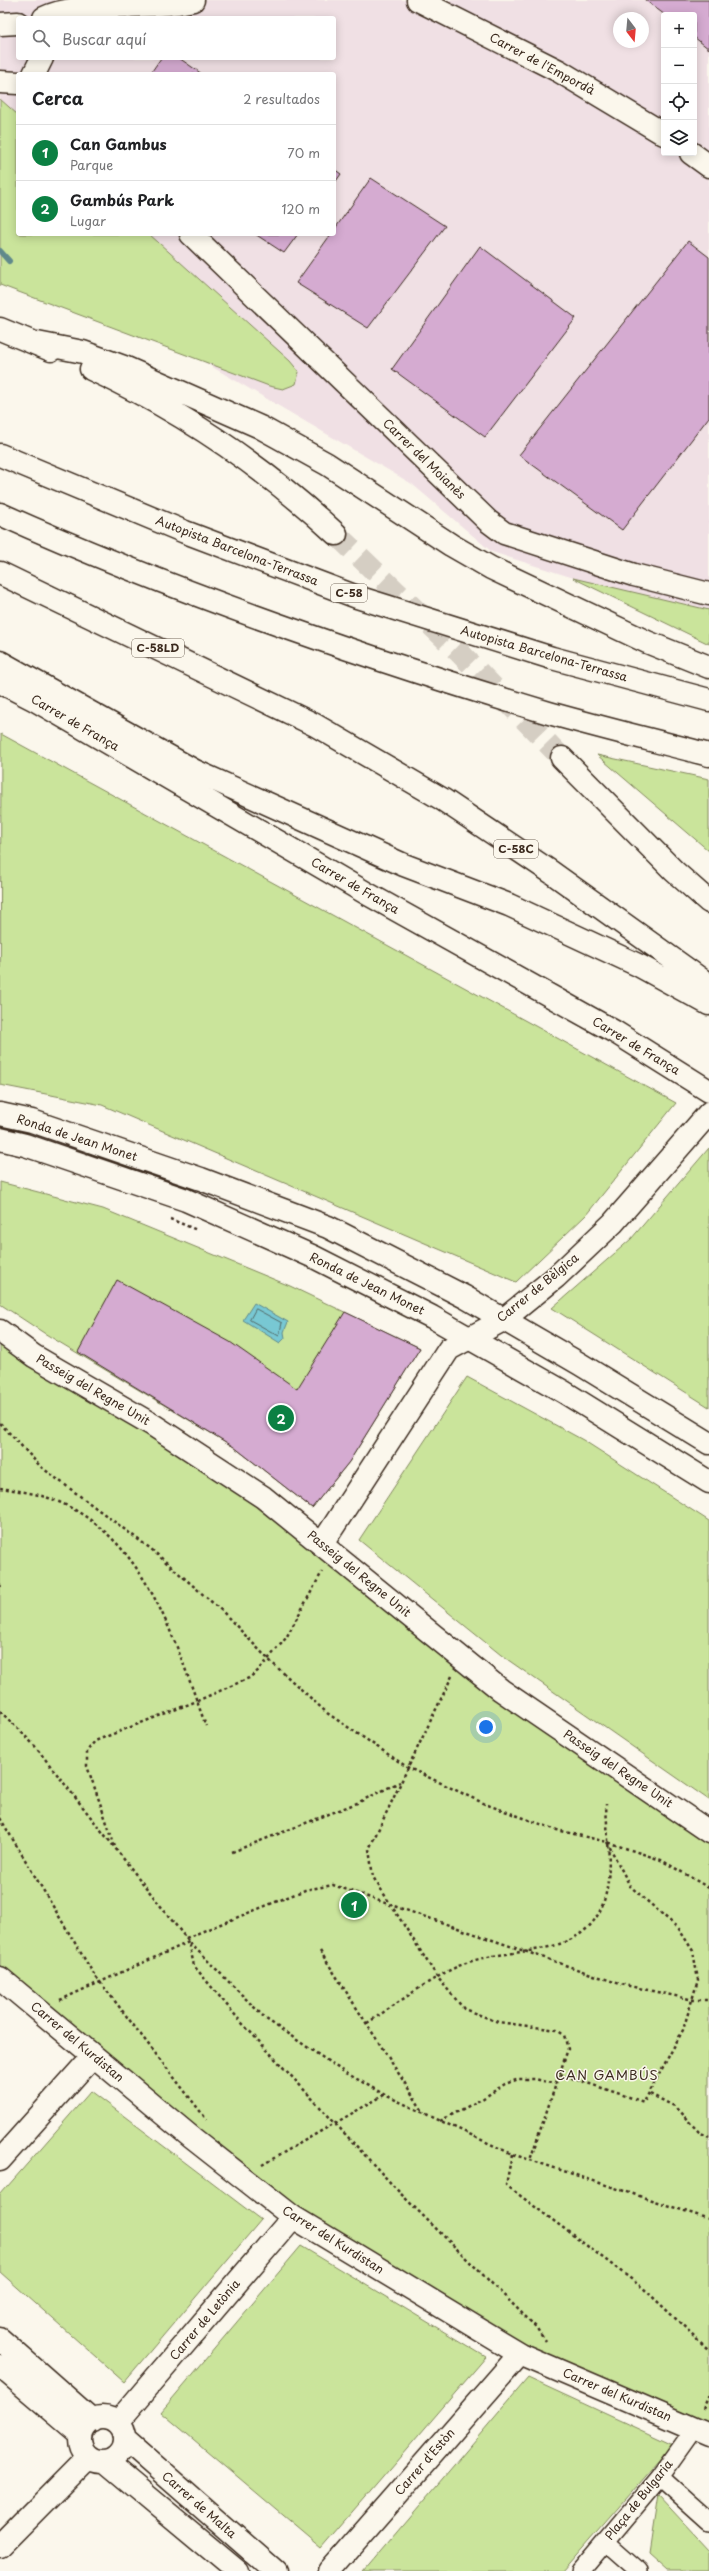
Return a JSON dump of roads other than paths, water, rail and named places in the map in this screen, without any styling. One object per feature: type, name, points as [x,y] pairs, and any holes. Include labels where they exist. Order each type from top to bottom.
[{"type":"main road","points":[[49,16],[65,9],[99,6],[168,5],[193,0]]},
{"type":"main road","name":"Carrer de l'Empordà","points":[[418,0],[559,71],[661,132]]},
{"type":"main road","points":[[0,24],[16,23]]},
{"type":"main road","points":[[35,72],[41,60]]},
{"type":"main road","points":[[0,82],[16,83]]},
{"type":"main road","points":[[695,156],[709,166]]},
{"type":"main road","name":"Carrer del Moianès","points":[[193,236],[488,521],[504,533],[634,575],[709,594]]},
{"type":"main road","points":[[0,329],[37,344],[126,385],[186,420],[276,481],[336,534]]},
{"type":"main road","points":[[37,344],[83,352],[124,367],[260,427],[327,464],[451,545],[491,568],[647,642],[709,668]]},
{"type":"main road","name":"Autopista Barcelona-Terrassa","points":[[0,455],[185,532],[358,597],[552,658],[709,700]]},
{"type":"main road","points":[[0,514],[83,551],[341,647],[549,713],[709,755]]},
{"type":"main road","name":"C-58LD","points":[[0,573],[315,725]]},
{"type":"main road","points":[[0,662],[195,771],[404,865],[508,905],[640,966],[709,1004]]},
{"type":"main road","name":"Carrer de França","points":[[0,682],[35,700],[366,892],[615,1032],[709,1091]]},
{"type":"main road","name":"C-58C","points":[[315,725],[442,799],[551,872],[709,985]]},
{"type":"main road","points":[[562,758],[674,871],[709,902]]},
{"type":"main road","name":"Carrer de Bèlgica","points":[[322,1544],[449,1348],[503,1320],[556,1277],[613,1223],[709,1113]]},
{"type":"main road","name":"Ronda de Jean Monet","points":[[0,1114],[32,1121],[201,1179],[328,1228],[465,1297],[580,1364],[709,1443]]},
{"type":"main road","name":"Ronda de Jean Monet","points":[[0,1139],[25,1145],[186,1200],[314,1257],[432,1317],[564,1392],[709,1482]]},
{"type":"main road","name":"Passeig del Regne Unit","points":[[0,1331],[34,1356],[153,1425],[264,1497],[501,1690],[709,1832]]},
{"type":"main road","name":"Carrer del Kurdistan","points":[[0,1978],[93,2056],[293,2216],[520,2354],[701,2427]]},
{"type":"main road","points":[[0,2160],[93,2056]]},
{"type":"main road","name":"Carrer de Letònia","points":[[121,2431],[293,2216]]},
{"type":"main road","points":[[0,2339],[86,2427]]},
{"type":"main road","name":"Carrer d'Estòn","points":[[330,2571],[520,2354]]},
{"type":"main road","points":[[0,2366],[86,2427]]},
{"type":"main road","points":[[0,2546],[97,2459],[118,2454],[121,2431],[103,2417],[86,2427],[81,2446],[97,2459],[237,2571]]},
{"type":"main road","name":"Carrer de Malta","points":[[121,2431],[275,2571]]},
{"type":"street","name":"Plaça de Bulgaria","points":[[581,2571],[701,2427]]},
{"type":"street","points":[[660,2477],[709,2521]]},
{"type":"street","points":[[606,2542],[639,2571]]},
{"type":"water","points":[[254,1303],[288,1322],[284,1332],[285,1338],[280,1343],[243,1320]]},
{"type":"waterway","points":[[0,251],[9,261]]},
{"type":"tunnel","points":[[336,534],[459,652],[562,758]]},
{"type":"place","name":"Gambús Park","points":[[281,1418]]},
{"type":"place","name":"Can Gambus","points":[[354,1905]]},
{"type":"district","name":"CAN GAMBÚS","points":[[607,2075]]}]
